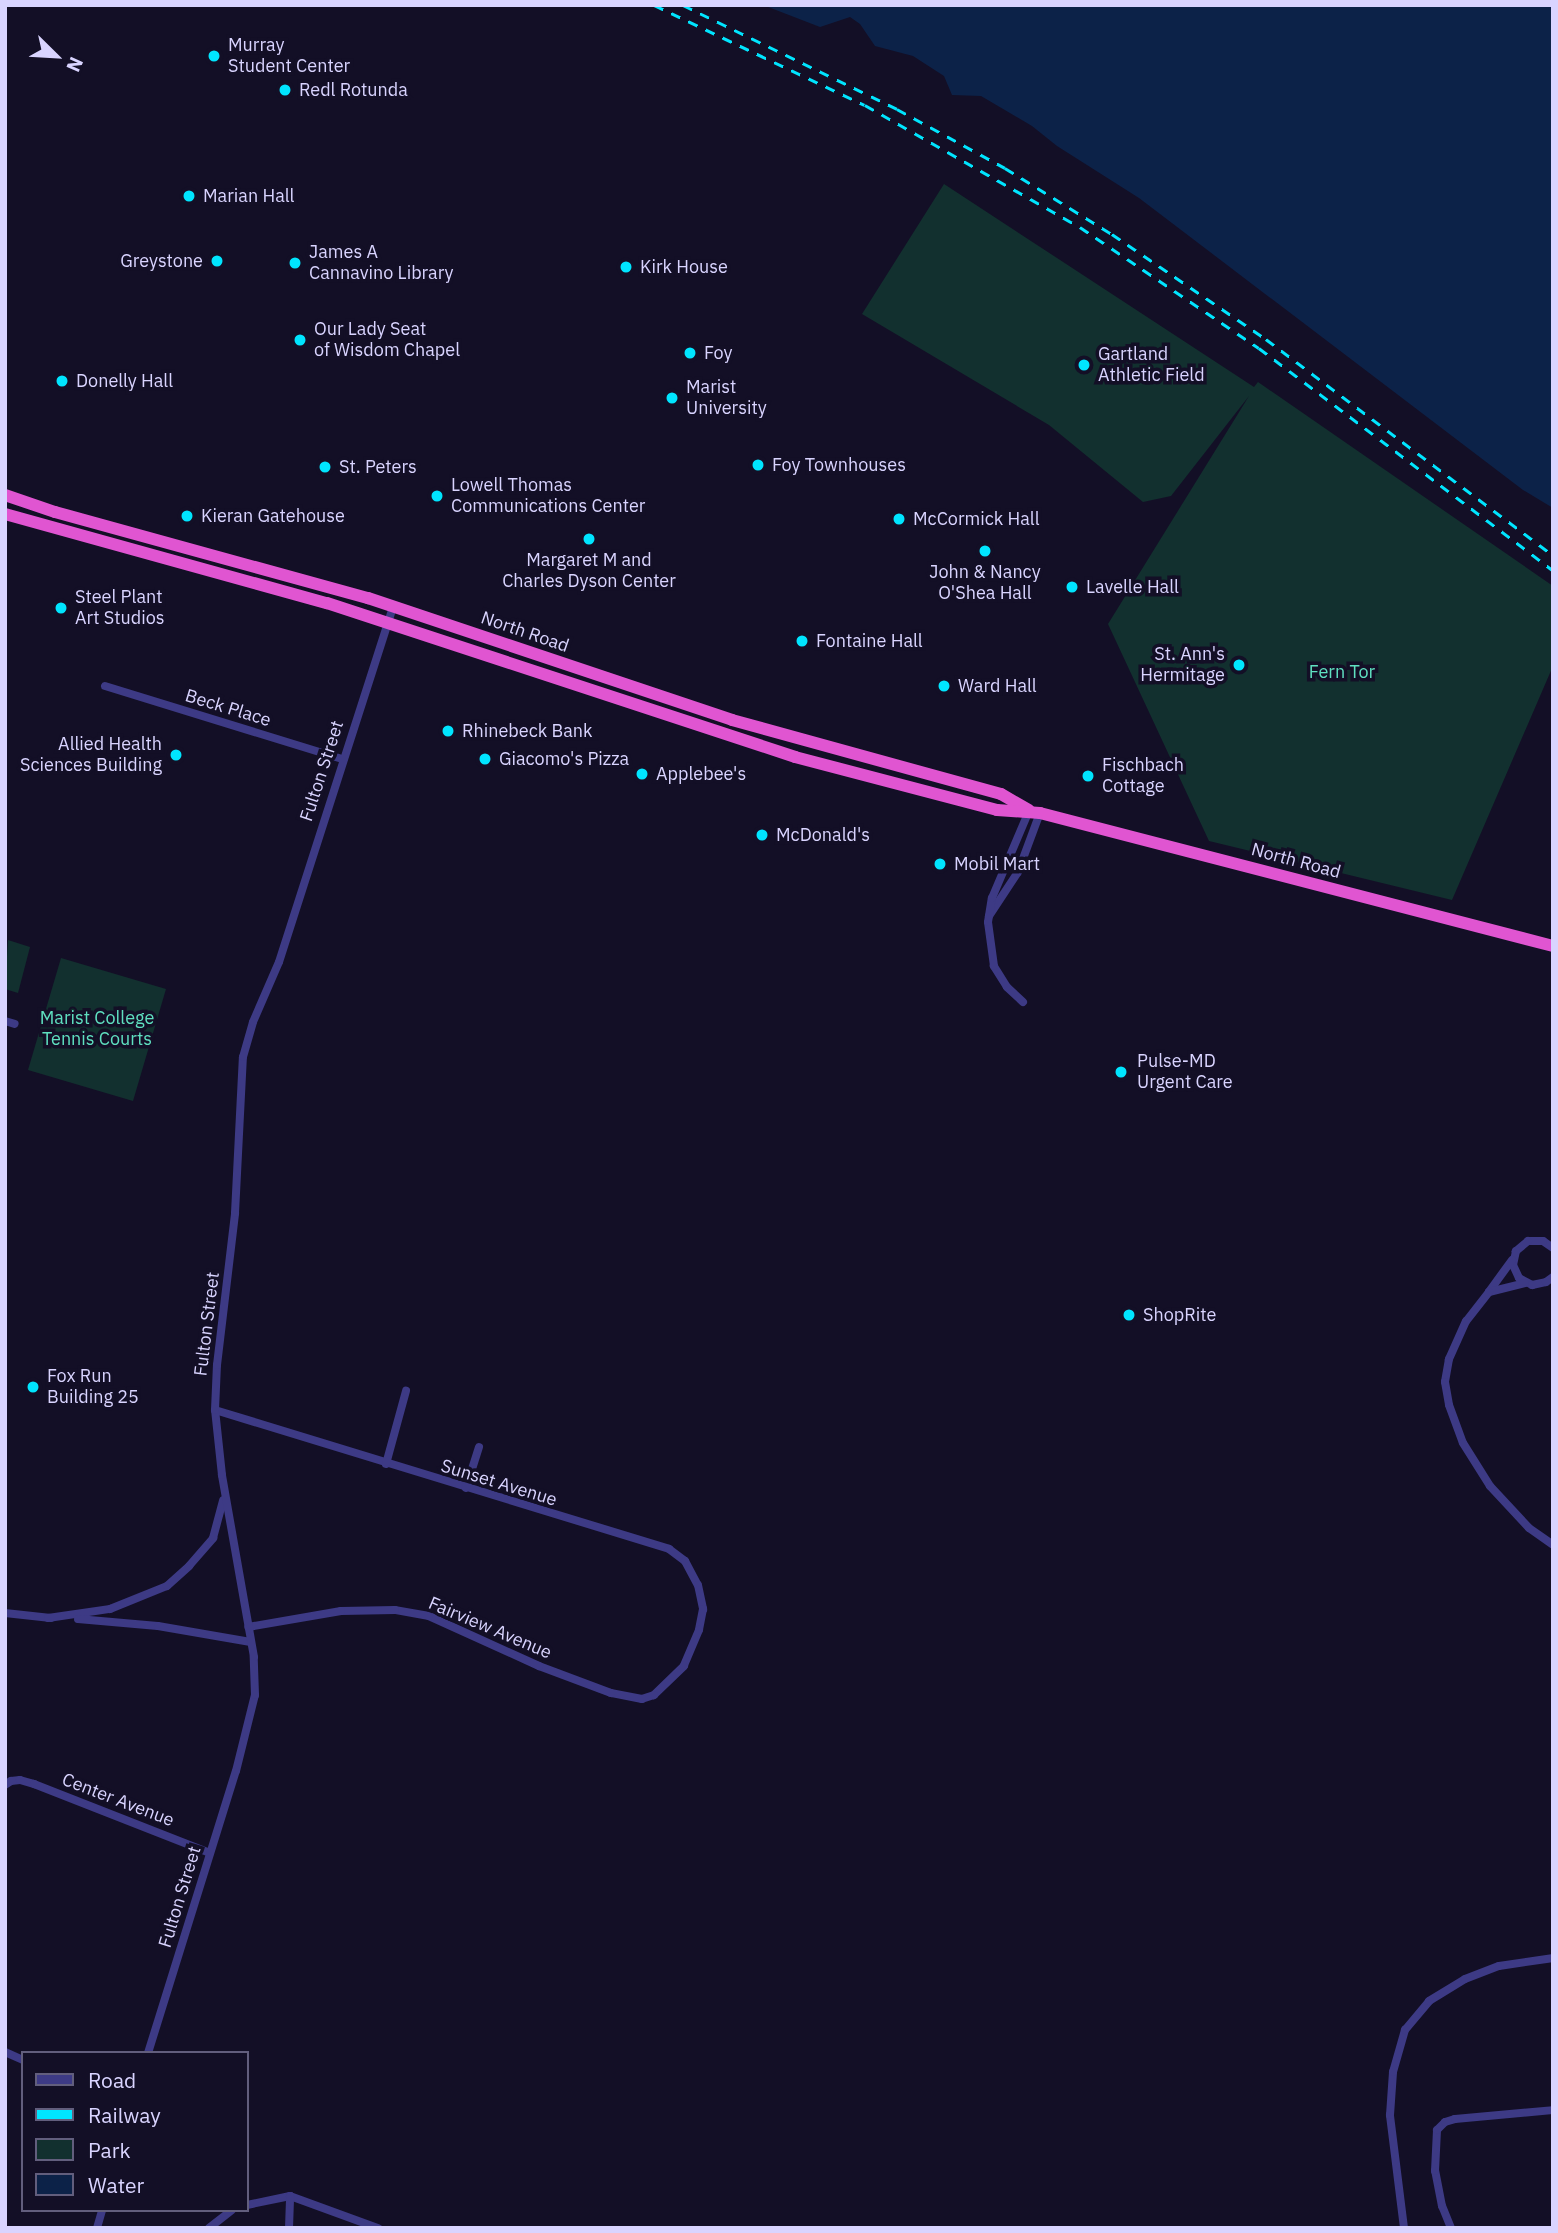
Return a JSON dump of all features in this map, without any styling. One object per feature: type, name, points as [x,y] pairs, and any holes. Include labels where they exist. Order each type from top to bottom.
[{"type":"highway","name":"North Road","points":[[5,495],[55,512],[254,565],[393,606],[733,720],[1001,794],[1035,812]]},
{"type":"highway","name":"North Road","points":[[5,514],[53,530],[287,591],[776,752],[997,810],[1035,812],[1553,946]]},
{"type":"street","name":"Fulton Street","points":[[149,2051],[253,1707],[255,1671],[223,1483],[215,1410],[217,1365],[233,1233],[240,1085],[245,1045],[276,971],[393,606]]},
{"type":"street","name":"Beck Place","points":[[105,686],[343,759]]},
{"type":"street","points":[[1023,1002],[1007,987],[994,966],[988,938],[989,916],[992,898],[1035,812]]},
{"type":"street","points":[[5,1021],[15,1024]]},
{"type":"street","points":[[1551,1245],[1528,1241],[1513,1258],[1466,1321],[1449,1359],[1446,1382],[1449,1405],[1463,1443],[1490,1486],[1513,1513],[1553,1545]]},
{"type":"street","points":[[1513,1258],[1515,1272],[1525,1283]]},
{"type":"street","points":[[1489,1292],[1525,1283],[1539,1285],[1553,1277]]},
{"type":"street","points":[[386,1464],[406,1391]]},
{"type":"street","name":"Sunset Avenue","points":[[215,1410],[669,1549],[685,1561],[698,1585],[703,1609],[693,1647]]},
{"type":"street","points":[[466,1488],[479,1447]]},
{"type":"street","points":[[48,1618],[95,1613],[126,1604],[155,1593],[179,1577],[207,1546],[218,1528],[223,1483]]},
{"type":"street","name":"Fairview Avenue","points":[[248,1627],[341,1611],[395,1610],[429,1616],[539,1666],[611,1693],[642,1699],[654,1695],[672,1680],[684,1666],[693,1647]]},
{"type":"street","points":[[5,1614],[158,1626],[251,1642]]},
{"type":"street","name":"Center Avenue","points":[[9,1783],[34,1784],[210,1853]]},
{"type":"street","points":[[1404,2228],[1390,2115],[1393,2072],[1405,2030],[1429,2001],[1465,1979],[1499,1966],[1553,1958]]},
{"type":"street","points":[[5,2052],[21,2059]]},
{"type":"street","points":[[1451,2228],[1442,2206],[1435,2171],[1437,2130],[1445,2122],[1455,2119],[1553,2110]]},
{"type":"street","points":[[248,2205],[290,2196],[378,2228]]},
{"type":"street","points":[[289,2228],[290,2196]]},
{"type":"street","points":[[209,2228],[229,2212]]},
{"type":"green space","name":"Fern Tor","points":[[944,184],[1254,387],[1258,382],[1553,586],[1553,666],[1452,900],[1209,841],[1108,624],[1249,396],[1171,496],[1143,502],[1049,425],[862,314]]},
{"type":"green space","points":[[8,940],[30,947],[18,993],[5,989]]},
{"type":"green space","name":"Marist College Tennis Courts","points":[[61,958],[166,989],[133,1101],[28,1070]]},
{"type":"water","points":[[763,5],[1553,5],[1553,508],[1523,490],[1139,198],[1057,146],[1032,126],[981,96],[952,95],[944,76],[913,56],[875,46],[860,24],[850,17],[820,27]]},
{"type":"railway","points":[[654,5],[865,105],[1080,227],[1259,348],[1553,570]]},
{"type":"railway","points":[[683,5],[897,109],[1005,168],[1112,234],[1266,339],[1553,555]]},
{"type":"place","name":"Murray Student Center","points":[[214,56]]},
{"type":"place","name":"Redl Rotunda","points":[[285,90]]},
{"type":"place","name":"Marian Hall","points":[[189,196]]},
{"type":"place","name":"Greystone","points":[[217,261]]},
{"type":"place","name":"James A Cannavino Library","points":[[295,263]]},
{"type":"place","name":"Kirk House","points":[[626,267]]},
{"type":"place","name":"Our Lady Seat of Wisdom Chapel","points":[[300,340]]},
{"type":"place","name":"Foy","points":[[690,353]]},
{"type":"place","name":"Gartland Athletic Field","points":[[1084,365]]},
{"type":"place","name":"Donelly Hall","points":[[62,381]]},
{"type":"place","name":"Marist University","points":[[672,398]]},
{"type":"place","name":"Foy Townhouses","points":[[758,465]]},
{"type":"place","name":"St. Peters","points":[[325,467]]},
{"type":"place","name":"Lowell Thomas Communications Center","points":[[437,496]]},
{"type":"place","name":"Kieran Gatehouse","points":[[187,516]]},
{"type":"place","name":"McCormick Hall","points":[[899,519]]},
{"type":"place","name":"Margaret M and Charles Dyson Center","points":[[589,539]]},
{"type":"place","name":"John & Nancy O'Shea Hall","points":[[985,551]]},
{"type":"place","name":"Lavelle Hall","points":[[1072,587]]},
{"type":"place","name":"Steel Plant Art Studios","points":[[61,608]]},
{"type":"place","name":"Fontaine Hall","points":[[802,641]]},
{"type":"place","name":"St. Ann's Hermitage","points":[[1239,665]]},
{"type":"place","name":"Ward Hall","points":[[944,686]]},
{"type":"place","name":"Rhinebeck Bank","points":[[448,731]]},
{"type":"place","name":"Allied Health Sciences Building","points":[[176,755]]},
{"type":"place","name":"Giacomo's Pizza","points":[[485,759]]},
{"type":"place","name":"Applebee's","points":[[642,774]]},
{"type":"place","name":"Fischbach Cottage","points":[[1088,776]]},
{"type":"place","name":"McDonald's","points":[[762,835]]},
{"type":"place","name":"Mobil Mart","points":[[940,864]]},
{"type":"place","name":"Pulse-MD Urgent Care","points":[[1121,1072]]},
{"type":"place","name":"ShopRite","points":[[1129,1315]]},
{"type":"place","name":"Fox Run Building 25","points":[[33,1387]]}]
